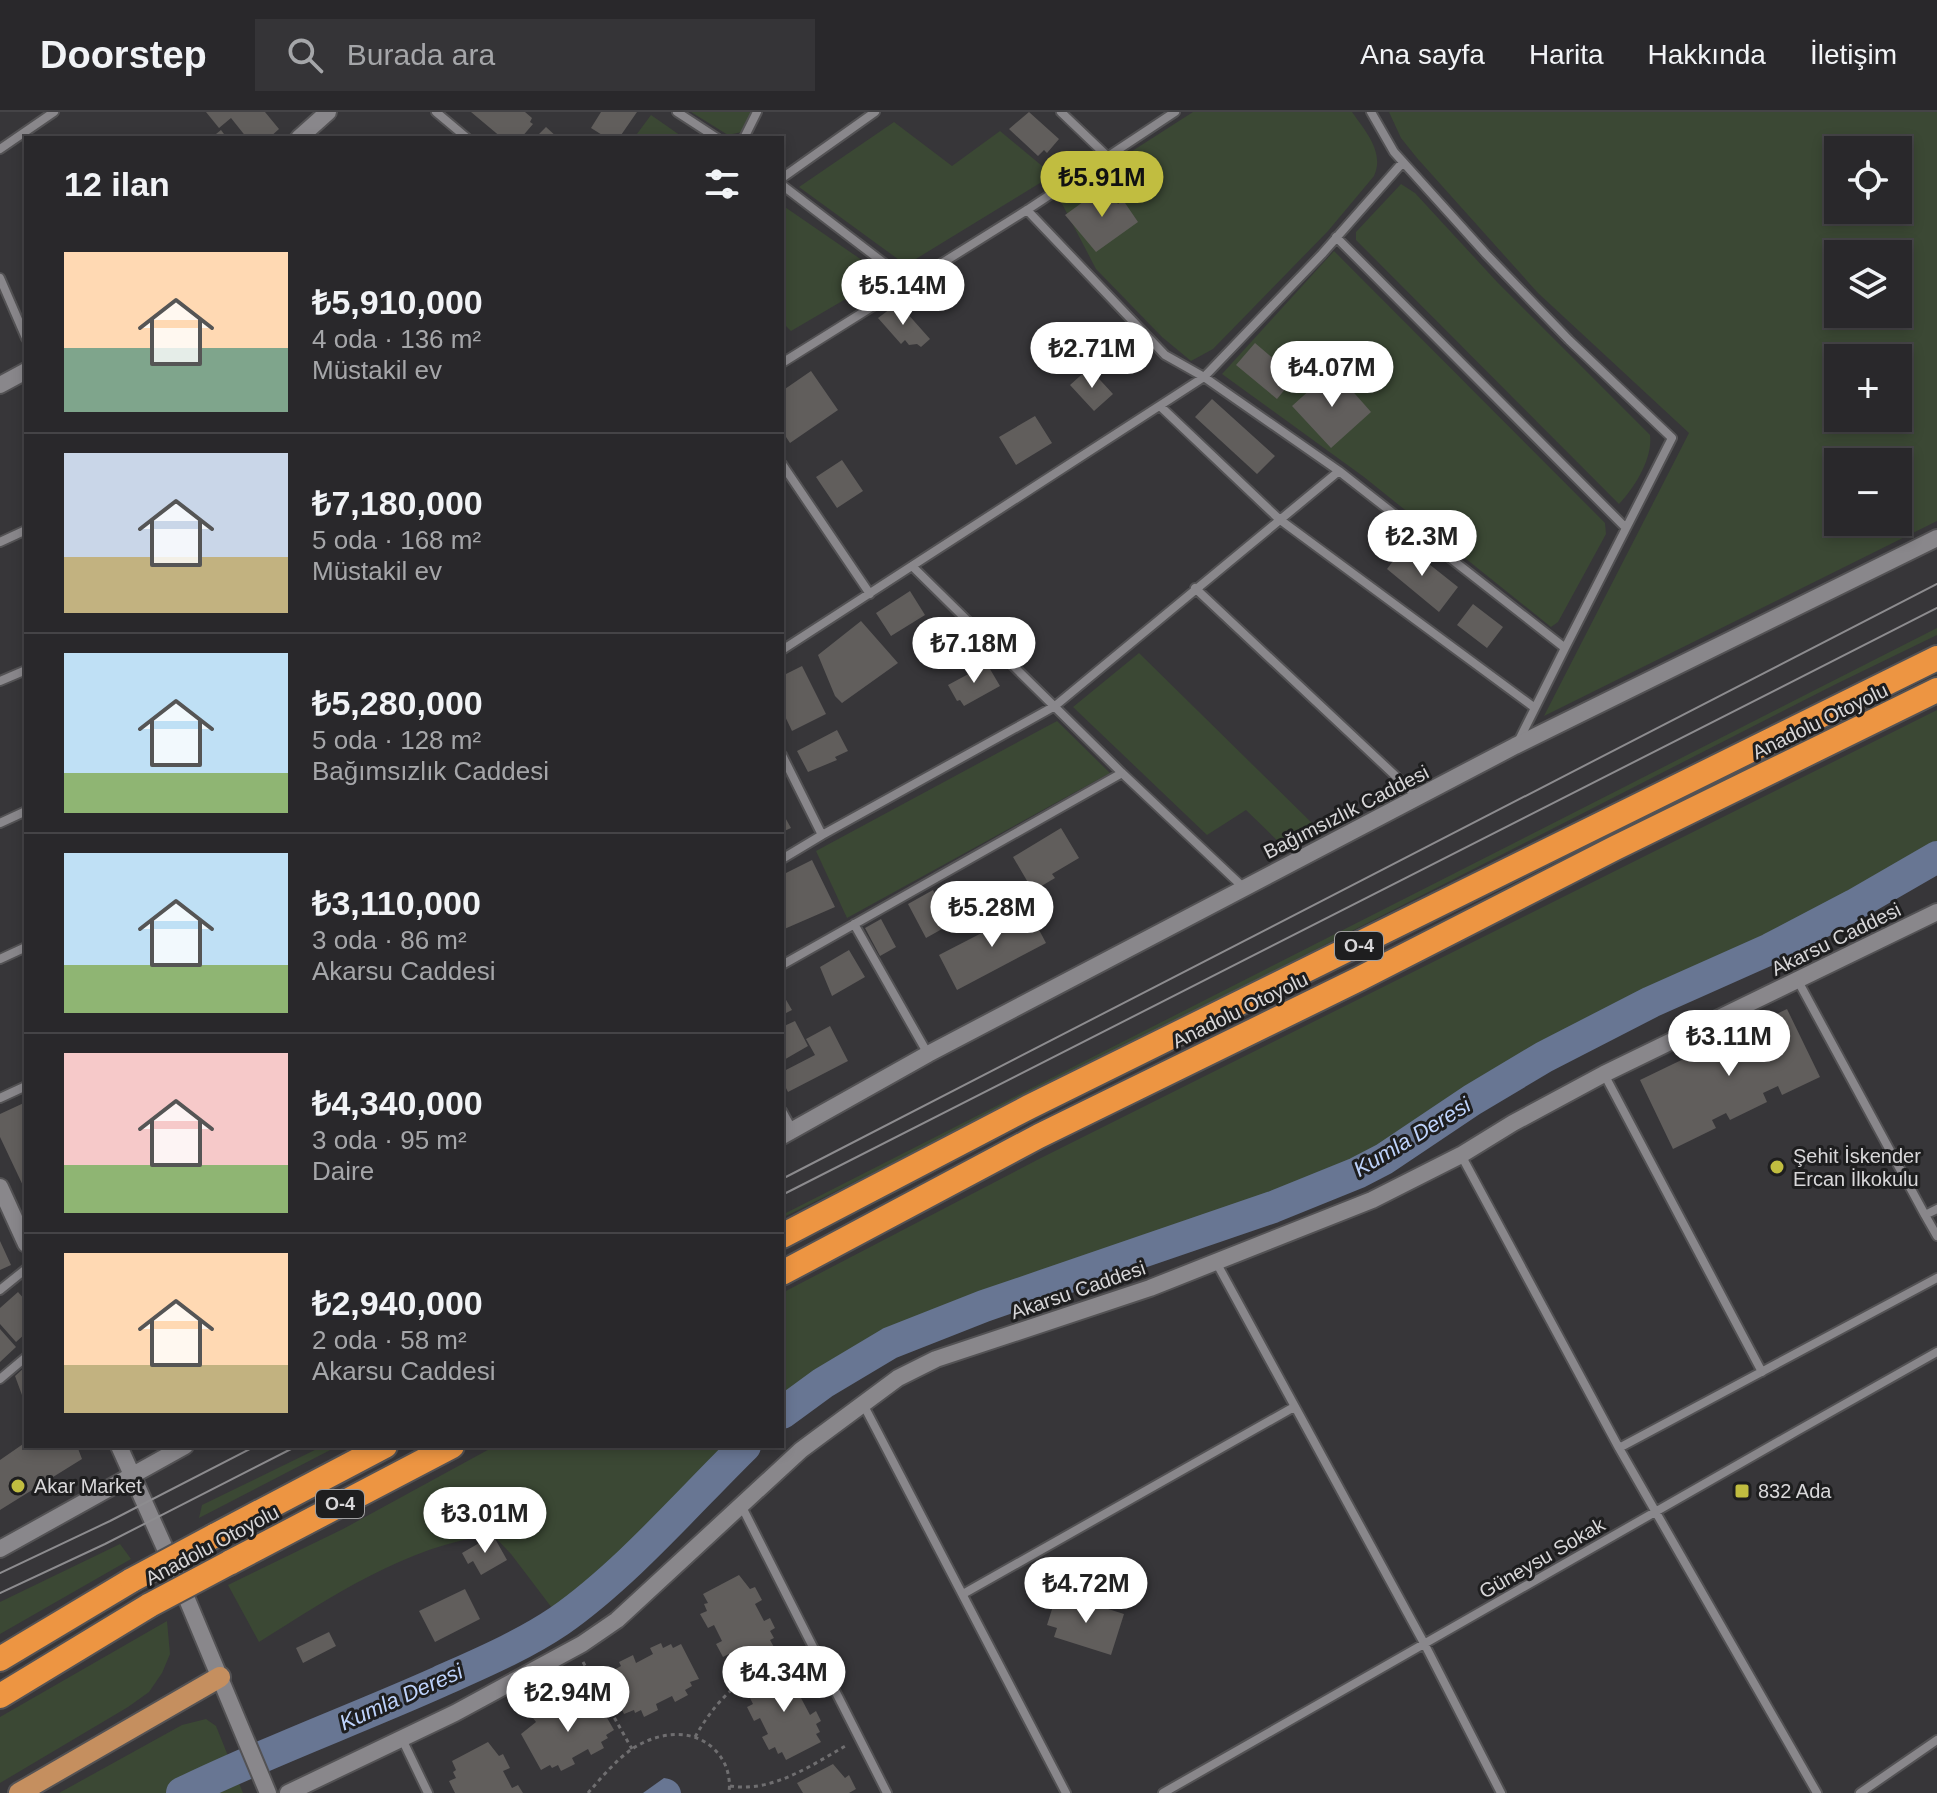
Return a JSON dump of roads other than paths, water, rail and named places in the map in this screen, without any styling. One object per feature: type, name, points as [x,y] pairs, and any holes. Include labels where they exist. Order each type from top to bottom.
[{"type":"highway","name":"Anadolu Otoyolu","points":[[784,1235],[1029,1107],[1937,658]]},
{"type":"highway","name":"Anadolu Otoyolu","points":[[784,1272],[1039,1136],[1937,690]]},
{"type":"highway","name":"Anadolu Otoyolu","points":[[0,1659],[132,1580],[381,1448]]},
{"type":"highway","name":"Anadolu Otoyolu","points":[[0,1696],[150,1605],[448,1448]]},
{"type":"main road","points":[[19,1793],[220,1677]]},
{"type":"street","points":[[0,149],[54,112]]},
{"type":"street","points":[[301,136],[328,112]]},
{"type":"street","points":[[436,112],[465,136]]},
{"type":"street","points":[[677,112],[714,136]]},
{"type":"street","points":[[745,136],[757,112]]},
{"type":"street","points":[[784,177],[875,112]]},
{"type":"street","points":[[1061,112],[1107,156]]},
{"type":"street","points":[[784,362],[1027,210],[1175,112]]},
{"type":"street","points":[[1371,112],[1394,152],[1486,254],[1558,329],[1672,438],[1515,746]]},
{"type":"street","points":[[784,649],[1204,377],[1403,162]]},
{"type":"street","points":[[784,187],[910,283]]},
{"type":"street","points":[[1027,210],[1165,355],[1204,377],[1339,471],[1565,648]]},
{"type":"street","points":[[1336,237],[1626,528]]},
{"type":"street","points":[[0,278],[24,333]]},
{"type":"street","points":[[0,385],[24,372]]},
{"type":"street","points":[[1160,406],[1279,519],[1535,708]]},
{"type":"street","points":[[784,467],[870,594]]},
{"type":"street","points":[[784,858],[1055,706],[1339,471]]},
{"type":"street","points":[[0,542],[24,531]]},
{"type":"street","name":"Bağımsızlık Caddesi","points":[[787,1133],[928,1054],[1515,746],[1937,538]]},
{"type":"street","points":[[912,566],[1244,888]]},
{"type":"street","points":[[1195,588],[1418,797]]},
{"type":"street","points":[[0,681],[24,671]]},
{"type":"street","points":[[784,759],[822,835]]},
{"type":"street","points":[[784,964],[1122,773]]},
{"type":"street","points":[[0,823],[24,812]]},
{"type":"street","name":"Akarsu Caddesi","points":[[288,1793],[532,1673],[594,1636],[617,1620],[801,1450],[898,1378],[936,1359],[1150,1288],[1372,1200],[1461,1155],[1604,1074],[1937,912]]},
{"type":"street","points":[[854,924],[928,1054]]},
{"type":"street","points":[[0,959],[24,948]]},
{"type":"street","points":[[1798,981],[1937,1236]]},
{"type":"street","points":[[1604,1074],[1762,1372]]},
{"type":"street","points":[[0,1098],[24,1087]]},
{"type":"street","points":[[1461,1155],[1654,1511],[1817,1793]]},
{"type":"street","points":[[0,1187],[24,1240]]},
{"type":"street","points":[[1925,1215],[1937,1209]]},
{"type":"street","points":[[1216,1262],[1425,1645],[1501,1793]]},
{"type":"street","points":[[0,1290],[24,1271]]},
{"type":"street","points":[[1619,1448],[1937,1278]]},
{"type":"street","name":"Güneysu Sokak","points":[[1163,1793],[1937,1352]]},
{"type":"street","points":[[0,1379],[24,1359]]},
{"type":"street","points":[[862,1403],[1066,1793]]},
{"type":"street","points":[[963,1594],[1294,1407]]},
{"type":"street","points":[[120,1448],[266,1788]]},
{"type":"street","points":[[0,1549],[181,1448]]},
{"type":"street","points":[[741,1505],[887,1793]]},
{"type":"street","points":[[402,1739],[428,1793]]},
{"type":"street","points":[[1860,1793],[1937,1740]]},
{"type":"water","points":[[664,1778],[676,1782],[681,1793],[643,1793]]},
{"type":"waterway","name":"Kumla Deresi","points":[[784,1412],[823,1383],[890,1343],[984,1306],[1273,1207],[1357,1173],[1544,1057],[1651,1002],[1770,949],[1937,857]]},
{"type":"waterway","name":"Kumla Deresi","points":[[182,1793],[407,1696],[545,1630],[584,1603],[632,1560],[743,1448]]},
{"type":"tram line","points":[[784,1178],[1937,584]]},
{"type":"tram line","points":[[784,1194],[1937,608]]},
{"type":"tram line","points":[[0,1573],[252,1448]]},
{"type":"tram line","points":[[0,1593],[105,1544],[293,1448]]},
{"type":"place","name":"Şehit İskender Ercan İlkokulu","points":[[1777,1167]]},
{"type":"place","name":"Akar Market","points":[[18,1486]]},
{"type":"place","name":"832 Ada","points":[[1742,1491]]}]
